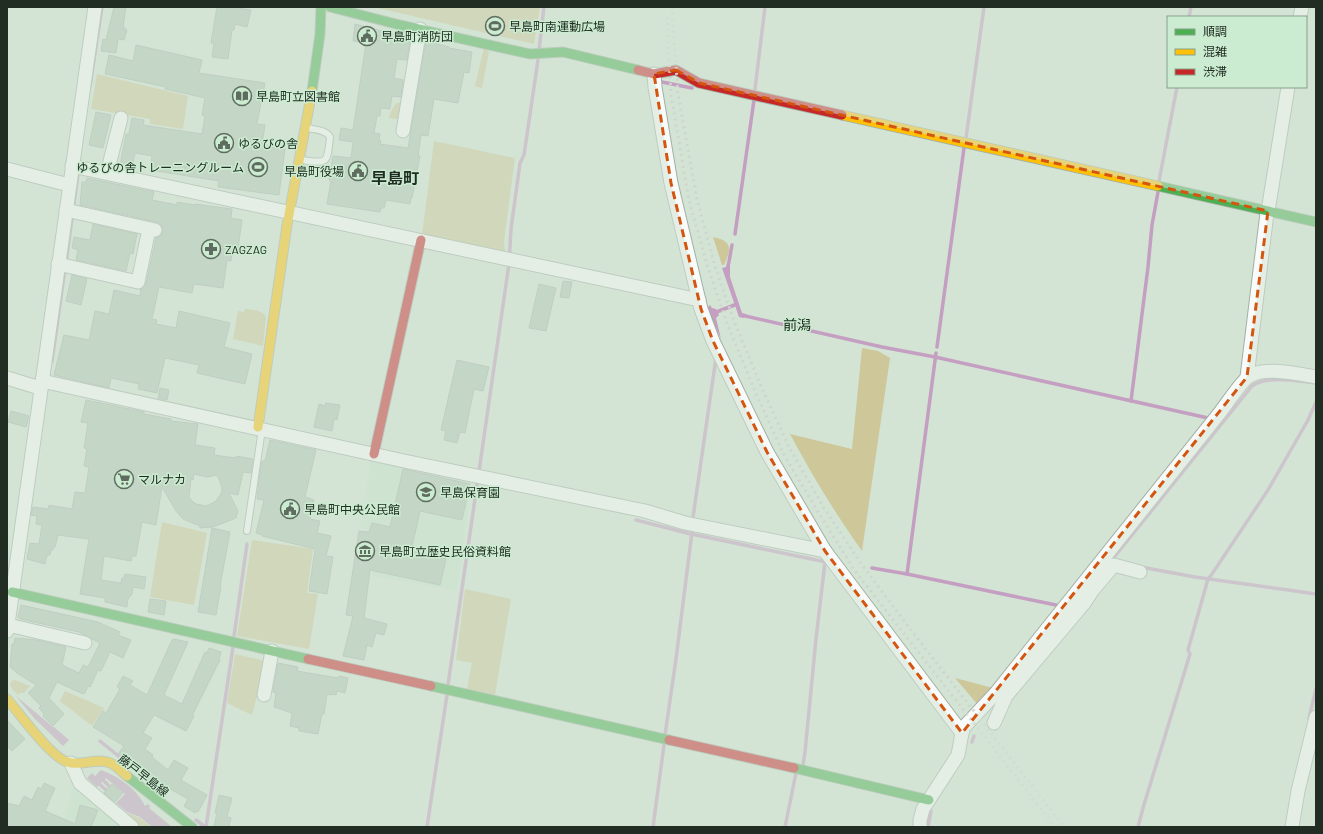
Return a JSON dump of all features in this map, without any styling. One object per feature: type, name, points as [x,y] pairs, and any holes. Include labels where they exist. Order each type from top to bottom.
[{"type":"street","points":[[85,643],[7,628],[41,384],[63,265],[70,211],[69,185],[76,167],[95,7]]},
{"type":"street","points":[[260,428],[290,212],[306,128],[320,30],[321,7]]},
{"type":"street","points":[[330,7],[420,29],[544,54],[563,52],[654,79],[676,70],[699,83],[966,142],[1267,214],[1316,222]]},
{"type":"street","points":[[403,132],[420,29]]},
{"type":"street","points":[[654,79],[671,183],[700,304],[720,356],[767,452],[825,551],[962,733]]},
{"type":"street","points":[[1247,377],[1267,214],[1288,88]]},
{"type":"street","points":[[107,173],[121,118]]},
{"type":"street","points":[[76,167],[510,259],[700,304]]},
{"type":"street","points":[[7,169],[69,185]]},
{"type":"street","points":[[63,265],[138,282],[152,230],[70,211]]},
{"type":"street","points":[[374,454],[421,240]]},
{"type":"street","points":[[920,827],[920,820],[923,810],[958,755],[964,727],[1002,693],[1083,594],[1247,377],[1259,371],[1297,373],[1316,377]]},
{"type":"street","points":[[7,378],[260,428],[374,454],[645,511],[685,523],[825,551]]},
{"type":"street","points":[[1107,564],[1140,572]]},
{"type":"street","points":[[12,592],[271,656],[447,690],[929,800]]},
{"type":"street","points":[[264,695],[271,656]]},
{"type":"street","points":[[994,723],[1002,693]]},
{"type":"street","points":[[7,700],[57,756],[66,762],[71,762],[80,783],[132,827]]},
{"type":"street","points":[[1292,827],[1298,791],[1316,717]]},
{"type":"street","name":"藤戸早島線","points":[[71,762],[100,760],[111,763],[192,827]]},
{"type":"lane","points":[[301,160],[321,162],[325,160],[328,155],[329,134],[306,128]]},
{"type":"lane","points":[[247,531],[260,428]]},
{"type":"highlighted area","points":[[676,70],[699,83],[1268,211],[1247,377],[962,733],[825,551],[767,452],[713,341],[701,309],[671,183],[654,74]]},
{"type":"shaded area","name":"早島町南運動広場","points":[[373,7],[540,7],[534,44]]},
{"type":"shaded area","points":[[484,47],[489,52],[482,88],[475,86]]},
{"type":"shaded area","points":[[97,74],[188,96],[183,129],[150,124],[150,119],[91,109]]},
{"type":"shaded area","points":[[405,84],[401,117],[397,119],[389,118],[390,113],[396,103],[399,103],[401,100]]},
{"type":"shaded area","points":[[434,141],[515,158],[504,241],[505,253],[422,235]]},
{"type":"shaded area","points":[[713,237],[724,241],[729,246],[724,265],[722,265]]},
{"type":"shaded area","points":[[727,263],[730,264],[730,277],[742,313],[746,314],[744,318],[739,317],[722,268],[726,267]]},
{"type":"shaded area","points":[[710,305],[712,308],[716,309],[719,315],[716,318],[721,339],[708,311],[708,307]]},
{"type":"shaded area","points":[[245,309],[260,312],[266,317],[263,346],[233,339],[238,311],[244,312]]},
{"type":"shaded area","points":[[862,348],[878,351],[890,358],[862,551],[824,494],[790,434],[852,449]]},
{"type":"shaded area","points":[[371,460],[471,483],[457,590],[372,576],[380,531],[360,528]]},
{"type":"shaded area","points":[[162,522],[207,533],[194,605],[150,597]]},
{"type":"shaded area","points":[[252,540],[313,549],[307,593],[318,594],[309,649],[237,636]]},
{"type":"shaded area","points":[[465,589],[511,599],[495,695],[467,689],[472,663],[456,660]]},
{"type":"shaded area","points":[[235,654],[266,661],[252,715],[227,703]]},
{"type":"shaded area","points":[[955,678],[993,688],[978,705]]},
{"type":"shaded area","points":[[15,680],[30,686],[24,693],[20,693],[18,695],[10,685],[11,681]]},
{"type":"shaded area","points":[[65,691],[104,708],[92,726],[60,701]]},
{"type":"shaded area","points":[[16,696],[69,740],[63,746],[35,719]]},
{"type":"shaded area","points":[[101,770],[126,784],[137,794],[145,806],[148,804],[150,806],[149,808],[172,827],[152,827],[140,817],[127,812],[116,803],[125,794],[106,778],[97,787],[87,778],[92,773],[95,776]]},
{"type":"shaded area","points":[[74,785],[122,827],[22,827],[27,802],[64,818]]},
{"type":"shaded area","points":[[128,813],[140,818],[151,827],[142,827]]},
{"type":"building","points":[[114,7],[126,7],[123,27],[127,30],[124,40],[118,39],[116,53],[101,51],[103,39],[106,40]]},
{"type":"building","points":[[217,7],[232,7],[251,10],[247,27],[235,24],[234,30],[232,30],[228,59],[212,57],[214,43],[211,43]]},
{"type":"building","points":[[355,24],[405,37],[404,40],[410,41],[407,60],[397,59],[394,78],[403,80],[401,97],[392,96],[390,109],[381,108],[380,116],[377,116],[374,133],[380,134],[380,144],[408,148],[426,41],[449,48],[472,52],[469,73],[464,72],[458,103],[434,99],[428,136],[421,135],[418,156],[420,156],[410,204],[386,200],[384,208],[381,208],[380,212],[327,204],[333,156],[351,158],[353,142],[339,140],[341,128],[353,130],[366,43],[353,41]]},
{"type":"building","points":[[136,45],[202,60],[199,73],[265,83],[257,124],[265,125],[262,145],[285,149],[279,195],[218,187],[219,181],[150,170],[152,156],[135,153],[132,167],[120,165],[126,134],[129,134],[132,118],[144,120],[143,125],[202,134],[205,116],[202,115],[205,98],[165,89],[166,87],[105,74],[109,55],[133,61]]},
{"type":"building","points":[[96,112],[111,115],[103,148],[89,145]]},
{"type":"building","points":[[87,178],[154,192],[152,200],[177,205],[177,202],[232,209],[231,218],[242,220],[238,248],[233,248],[231,261],[227,260],[223,288],[194,284],[192,293],[159,287],[152,319],[157,320],[156,324],[176,328],[179,311],[230,323],[224,347],[252,354],[245,384],[197,373],[199,365],[165,358],[157,393],[138,389],[139,384],[111,378],[109,388],[54,375],[64,335],[89,340],[95,311],[109,314],[114,290],[140,296],[141,289],[146,284],[156,238],[161,236],[163,231],[161,224],[157,222],[80,205],[82,182],[86,182]]},
{"type":"building","points":[[93,224],[137,234],[133,254],[130,253],[126,271],[76,260],[78,250],[72,248],[74,237],[90,240]]},
{"type":"building","points":[[72,275],[87,279],[81,305],[66,301]]},
{"type":"building","points":[[563,281],[572,282],[569,298],[560,297]]},
{"type":"building","points":[[539,284],[556,288],[546,331],[529,328]]},
{"type":"building","points":[[457,360],[489,367],[483,391],[474,389],[465,433],[460,432],[457,443],[444,440],[446,431],[441,430]]},
{"type":"building","points":[[160,388],[169,390],[167,400],[158,398]]},
{"type":"building","points":[[86,400],[144,412],[144,414],[171,419],[171,421],[198,424],[195,445],[215,448],[214,455],[236,458],[236,456],[253,459],[251,473],[243,472],[238,495],[229,493],[238,511],[236,518],[213,527],[200,528],[200,526],[183,519],[176,511],[162,487],[156,525],[142,522],[136,556],[132,556],[131,561],[104,556],[101,580],[121,583],[125,574],[146,577],[144,589],[133,587],[132,594],[128,599],[127,607],[105,602],[105,598],[80,594],[89,539],[58,535],[55,547],[51,550],[50,555],[47,555],[45,564],[27,559],[30,543],[39,544],[42,525],[36,524],[37,516],[31,515],[33,507],[48,509],[49,505],[72,509],[75,492],[85,493],[89,467],[84,466],[87,449],[84,448],[88,423],[81,422]],"holes":[[[194,474],[207,477],[217,475],[221,484],[221,494],[215,502],[206,506],[196,504],[189,497],[191,479],[193,480]]]},
{"type":"building","points":[[326,403],[340,405],[337,420],[334,419],[332,431],[314,427],[319,404],[325,406]]},
{"type":"building","points":[[11,411],[29,416],[26,427],[8,422]]},
{"type":"building","points":[[270,440],[316,450],[305,497],[314,500],[310,519],[320,521],[317,533],[331,536],[326,556],[333,557],[327,594],[309,591],[315,549],[262,536],[256,533],[264,500],[257,499],[260,473],[262,461],[265,461]]},
{"type":"building","points":[[403,469],[470,484],[462,520],[420,511],[411,551],[446,559],[440,585],[370,570],[364,618],[387,624],[384,635],[376,633],[372,647],[367,645],[364,660],[343,656],[353,616],[346,615],[359,531],[369,532],[372,523],[390,527]]},
{"type":"building","points":[[212,528],[230,532],[216,615],[198,612]]},
{"type":"building","points":[[150,599],[166,601],[164,615],[148,612]]},
{"type":"building","points":[[21,605],[98,622],[120,632],[118,635],[131,640],[123,658],[110,652],[101,671],[98,670],[90,687],[88,686],[85,693],[83,694],[57,682],[49,698],[64,714],[53,726],[43,716],[44,714],[39,708],[41,706],[28,693],[36,685],[10,667],[12,644],[14,644],[15,638],[37,640],[66,647],[62,665],[79,673],[83,665],[88,667],[100,643],[79,632],[20,619],[18,617]]},
{"type":"building","points":[[174,639],[188,642],[164,695],[182,704],[205,652],[207,653],[209,648],[221,652],[220,660],[186,731],[154,715],[143,733],[152,738],[145,749],[153,755],[152,757],[168,770],[174,760],[188,768],[181,780],[207,795],[198,812],[196,811],[195,813],[184,806],[188,799],[163,785],[160,788],[128,762],[129,761],[118,754],[124,746],[93,727],[103,711],[106,713],[120,689],[117,687],[123,676],[133,681],[130,685],[147,695],[172,640]]},
{"type":"building","points":[[278,663],[298,667],[297,671],[338,678],[339,676],[348,678],[345,693],[337,691],[336,695],[327,694],[324,714],[322,714],[318,734],[299,731],[299,728],[290,726],[292,713],[274,707],[276,693],[273,692]]},
{"type":"building","points":[[7,720],[25,739],[12,751],[7,746]]},
{"type":"building","points":[[44,783],[55,788],[45,811],[75,824],[80,805],[98,810],[91,827],[7,827],[7,803],[19,806],[24,796],[32,800],[38,787],[41,789]]},
{"type":"building","points":[[112,784],[123,793],[115,802],[104,793]]},
{"type":"building","points":[[219,795],[232,798],[227,817],[231,818],[229,827],[214,827]]},
{"type":"waterway","points":[[90,86],[102,7]]},
{"type":"waterway","points":[[539,50],[544,7]]},
{"type":"waterway","points":[[755,89],[765,7]]},
{"type":"waterway","points":[[966,138],[984,7]]},
{"type":"waterway","points":[[1189,16],[1191,7]]},
{"type":"waterway","points":[[448,685],[509,264],[511,229],[520,163],[524,155],[538,60]]},
{"type":"waterway","points":[[657,81],[692,88]]},
{"type":"waterway","points":[[1159,181],[1177,88]]},
{"type":"waterway","points":[[735,234],[754,100]]},
{"type":"waterway","points":[[937,347],[964,148]]},
{"type":"waterway","points":[[66,263],[78,174]]},
{"type":"waterway","points":[[1131,401],[1152,225],[1158,192]]},
{"type":"waterway","points":[[728,267],[732,245]]},
{"type":"waterway","points":[[52,361],[65,269]]},
{"type":"waterway","points":[[714,313],[737,304]]},
{"type":"waterway","points":[[741,315],[1208,418]]},
{"type":"waterway","points":[[907,574],[936,353]]},
{"type":"waterway","points":[[693,517],[716,358]]},
{"type":"waterway","points":[[1111,561],[1252,386],[1258,383],[1274,380],[1292,380],[1316,383]]},
{"type":"waterway","points":[[1138,827],[1190,654],[1188,650],[1208,579],[1268,490],[1308,420],[1316,402]]},
{"type":"waterway","points":[[636,520],[691,534],[826,562]]},
{"type":"waterway","points":[[665,735],[692,532]]},
{"type":"waterway","points":[[234,636],[247,544]]},
{"type":"waterway","points":[[803,765],[825,562]]},
{"type":"waterway","points":[[1141,567],[1195,577],[1316,594]]},
{"type":"waterway","points":[[872,568],[1056,605]]},
{"type":"waterway","points":[[206,827],[233,647]]},
{"type":"waterway","points":[[1309,718],[1316,689]]},
{"type":"waterway","points":[[427,827],[447,695]]},
{"type":"waterway","points":[[972,742],[974,736]]},
{"type":"waterway","points":[[100,741],[158,788]]},
{"type":"waterway","points":[[653,827],[664,745]]},
{"type":"waterway","points":[[785,827],[796,773]]},
{"type":"waterway","points":[[101,778],[109,786]]},
{"type":"waterway","points":[[97,782],[106,790]]},
{"type":"waterway","points":[[928,827],[931,811]]},
{"type":"waterway","points":[[196,820],[205,827]]},
{"type":"railway","points":[[672,7],[678,94],[697,199],[715,266],[734,321],[761,386],[790,449],[824,508],[862,565],[1064,827]]},
{"type":"railway","points":[[667,17],[671,95],[689,200],[708,268],[727,323],[754,389],[783,453],[855,571],[1055,827]]},
{"type":"traffic: fast","points":[[312,91],[320,34],[321,7]]},
{"type":"traffic: fast","points":[[330,7],[396,24],[530,54],[563,52],[638,70]]},
{"type":"traffic: fast","points":[[1158,186],[1316,222]]},
{"type":"traffic: fast","points":[[12,592],[308,659]]},
{"type":"traffic: fast","points":[[431,686],[669,740]]},
{"type":"traffic: fast","points":[[794,768],[929,800]]},
{"type":"traffic: fast","points":[[127,776],[192,827]]},
{"type":"traffic: slow","points":[[258,427],[287,225],[312,91]]},
{"type":"traffic: slow","points":[[842,115],[1158,186]]},
{"type":"traffic: slow","points":[[7,699],[52,752],[60,758],[72,763],[105,761],[114,765],[127,776]]},
{"type":"traffic: jam","points":[[638,70],[654,74],[676,70],[699,83],[842,115]]},
{"type":"traffic: jam","points":[[374,454],[421,240]]},
{"type":"traffic: jam","points":[[308,659],[431,686]]},
{"type":"traffic: jam","points":[[669,740],[794,768]]},
{"type":"place","name":"早島町南運動広場","points":[[495,26]]},
{"type":"place","name":"早島町消防団","points":[[367,36]]},
{"type":"place","name":"早島町立図書館","points":[[242,96]]},
{"type":"place","name":"ゆるびの舎","points":[[224,143]]},
{"type":"place","name":"ゆるびの舎トレーニングルーム","points":[[258,167]]},
{"type":"place","name":"早島町役場","points":[[358,171]]},
{"type":"place","name":"ZAGZAG","points":[[211,249]]},
{"type":"place","name":"マルナカ","points":[[124,479]]},
{"type":"place","name":"早島保育園","points":[[426,492]]},
{"type":"place","name":"早島町中央公民館","points":[[290,509]]},
{"type":"place","name":"早島町立歴史民俗資料館","points":[[365,551]]},
{"type":"district","name":"早島町","points":[[395,177]]},
{"type":"district","name":"前潟","points":[[797,324]]}]
